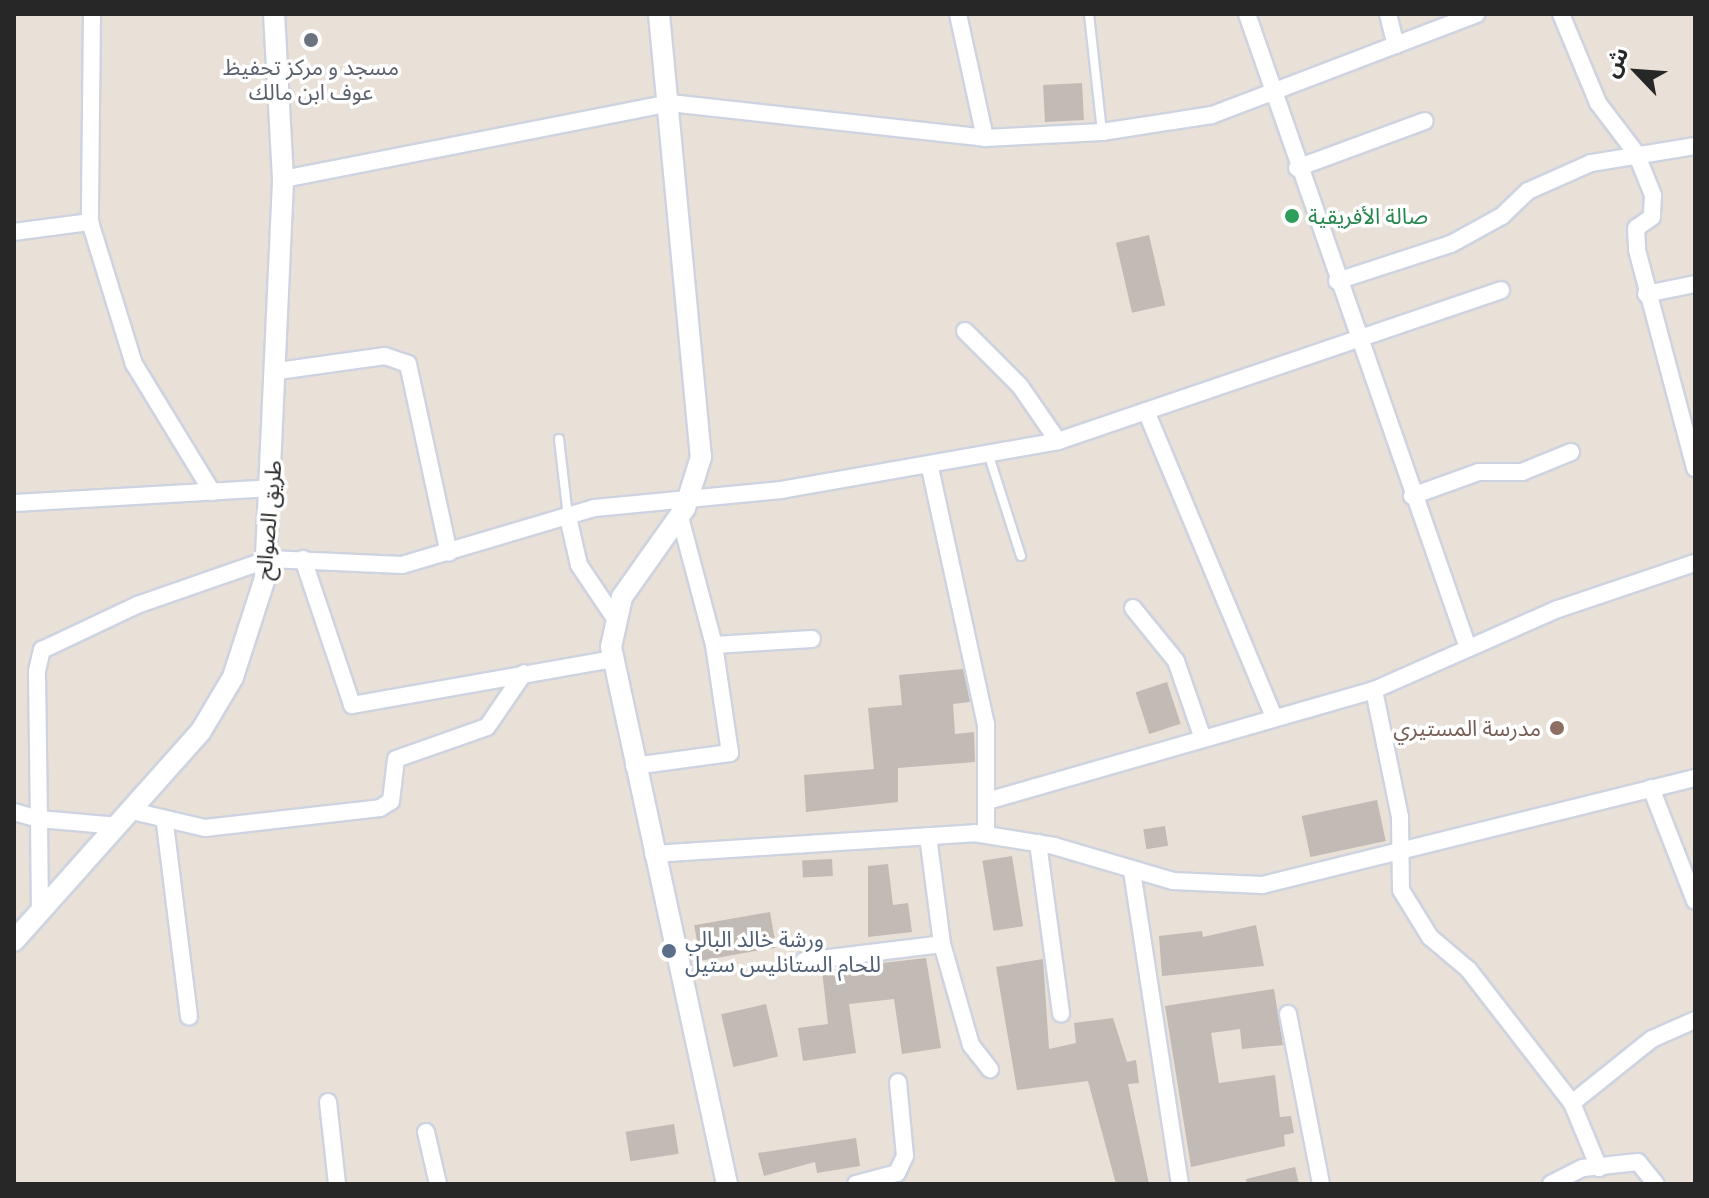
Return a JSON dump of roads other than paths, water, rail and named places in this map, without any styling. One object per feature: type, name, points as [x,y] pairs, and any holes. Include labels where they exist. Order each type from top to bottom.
[{"type":"street","points":[[92,14],[90,222],[134,364],[212,492]]},
{"type":"street","name":"طريق الصوالح","points":[[14,941],[132,811],[219,702],[251,627],[269,559],[278,371],[283,179],[274,14]]},
{"type":"street","points":[[659,14],[702,440],[691,499],[636,573],[614,617],[613,659],[727,1184]]},
{"type":"street","points":[[958,14],[985,138]]},
{"type":"street","points":[[1247,14],[1297,168],[1468,648]]},
{"type":"street","points":[[1388,14],[1396,45]]},
{"type":"street","points":[[283,179],[670,103],[985,138],[1102,132],[1212,115],[1476,14]]},
{"type":"street","points":[[1561,14],[1598,103],[1636,153],[1655,211],[1635,235],[1646,294],[1690,427],[1695,468]]},
{"type":"street","points":[[1297,168],[1425,121]]},
{"type":"street","points":[[1337,281],[1451,244],[1502,216],[1528,191],[1636,153],[1695,146]]},
{"type":"street","points":[[14,232],[90,222]]},
{"type":"street","points":[[1646,294],[1695,284]]},
{"type":"street","points":[[40,912],[42,650],[137,605],[269,559],[402,565],[568,517],[930,468],[1058,441],[1501,290]]},
{"type":"street","points":[[965,331],[1020,386],[1058,441]]},
{"type":"street","points":[[278,371],[385,356],[408,364],[449,553]]},
{"type":"street","points":[[1146,411],[1273,715]]},
{"type":"street","points":[[1412,496],[1479,472],[1522,472],[1571,452]]},
{"type":"street","points":[[930,468],[986,724],[986,834]]},
{"type":"street","points":[[14,503],[273,488]]},
{"type":"street","points":[[568,517],[579,565],[614,617]]},
{"type":"street","points":[[634,766],[730,753],[714,645],[680,517]]},
{"type":"street","points":[[303,559],[349,704],[613,659]]},
{"type":"street","points":[[987,801],[1273,715],[1374,690],[1468,648],[1695,563]]},
{"type":"street","points":[[1133,608],[1176,661],[1202,736]]},
{"type":"street","points":[[714,645],[812,639]]},
{"type":"street","points":[[132,811],[165,824],[255,827],[380,808],[391,801],[396,759],[487,727],[524,673]]},
{"type":"street","points":[[1374,690],[1400,849],[1398,877],[1413,916],[1486,990],[1572,1103],[1599,1168]]},
{"type":"street","points":[[653,854],[986,834],[1038,843],[1132,871],[1199,885],[1262,885],[1695,778]]},
{"type":"street","points":[[1651,788],[1695,901]]},
{"type":"street","points":[[14,812],[39,819],[118,826]]},
{"type":"street","points":[[165,824],[189,1017]]},
{"type":"street","points":[[928,836],[942,944],[971,1045],[990,1069]]},
{"type":"street","points":[[1038,843],[1061,1013]]},
{"type":"street","points":[[1132,871],[1180,1184]]},
{"type":"street","points":[[804,961],[942,944]]},
{"type":"street","points":[[1288,1014],[1321,1184]]},
{"type":"street","points":[[1572,1103],[1652,1039],[1695,1020]]},
{"type":"street","points":[[856,1184],[897,1173],[905,1156],[898,1082]]},
{"type":"street","points":[[328,1102],[337,1184]]},
{"type":"street","points":[[426,1132],[438,1184]]},
{"type":"street","points":[[1551,1184],[1599,1168],[1644,1164],[1656,1184]]},
{"type":"lane","points":[[1089,14],[1102,132]]},
{"type":"lane","points":[[559,439],[568,517]]},
{"type":"lane","points":[[989,456],[1021,556]]},
{"type":"place","name":"مسجد و مركز تحفيظ عوف ابن مالك","points":[[311,40]]},
{"type":"place","name":"صالة الأفريقية","points":[[1292,216]]},
{"type":"place","name":"مدرسة المستيري","points":[[1557,728]]},
{"type":"place","name":"ورشة خالد البالي للحام الستانليس ستيل","points":[[669,951]]}]
